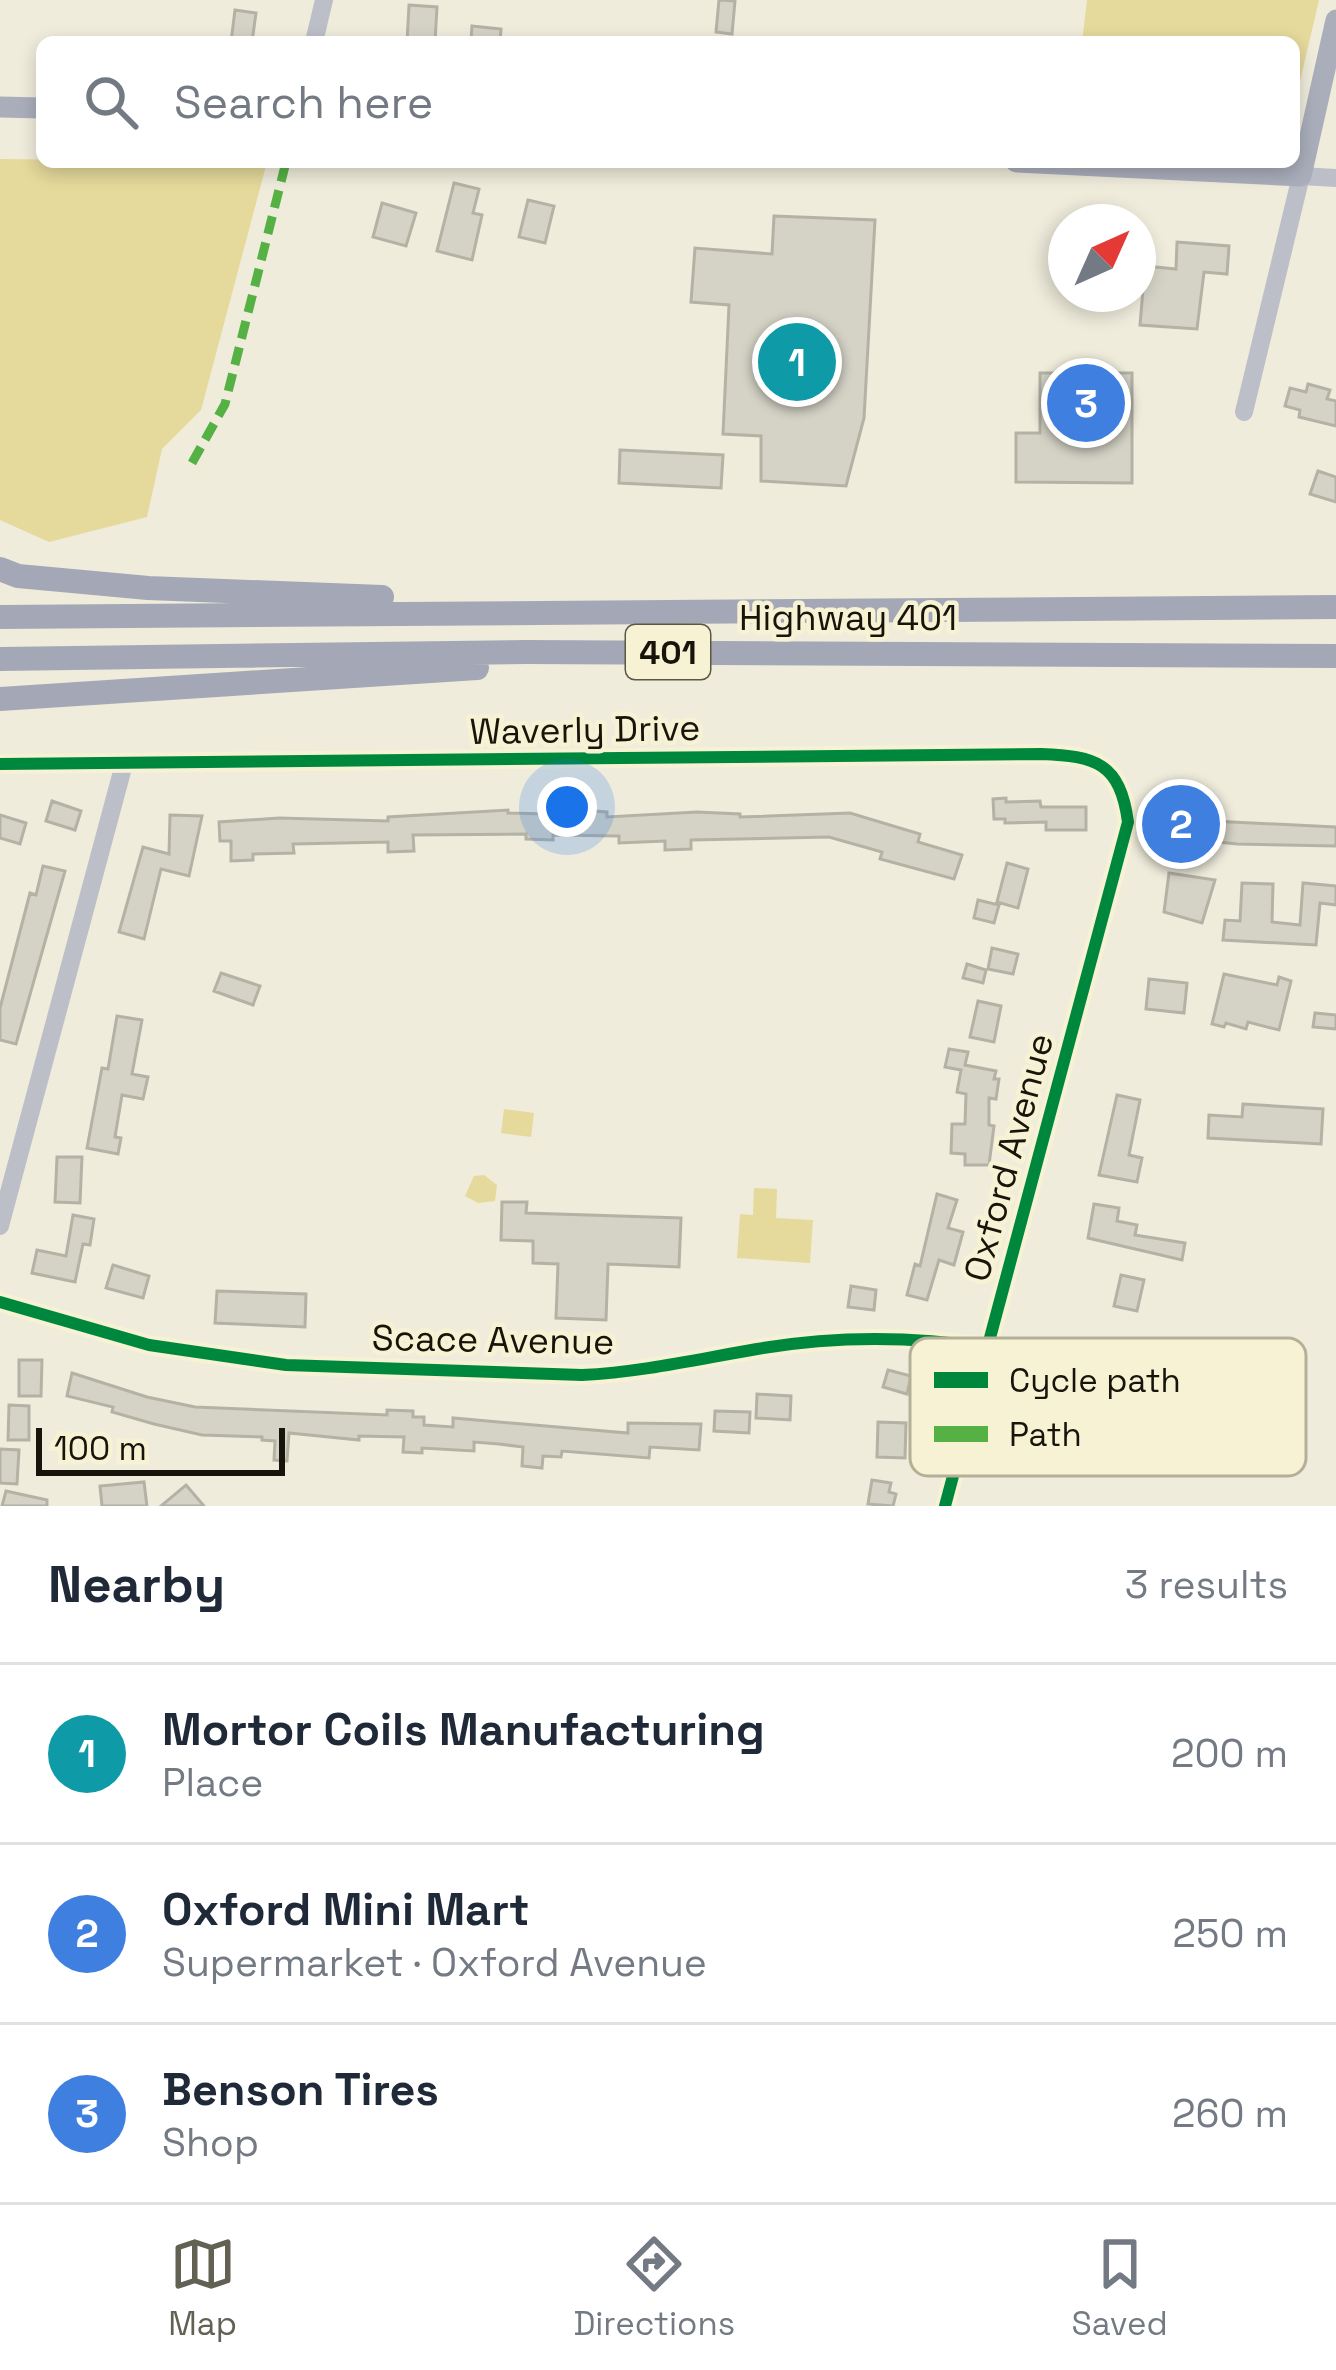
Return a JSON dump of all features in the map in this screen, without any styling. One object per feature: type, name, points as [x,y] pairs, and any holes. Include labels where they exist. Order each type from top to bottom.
[{"type":"highway","points":[[0,569],[18,576],[148,588],[390,598],[436,612]]},
{"type":"highway","name":"Highway 401","points":[[0,617],[1336,607]]},
{"type":"highway","points":[[0,699],[480,668],[526,652]]},
{"type":"highway","name":"Highway 401","points":[[0,659],[526,652],[1336,656]]},
{"type":"main road","points":[[1138,168],[1300,176],[1336,20]]},
{"type":"main road","points":[[0,107],[36,108]]},
{"type":"street","points":[[315,36],[324,0]]},
{"type":"street","points":[[1244,412],[1300,176],[1336,178]]},
{"type":"street","name":"Waverly Drive","points":[[0,764],[1077,756],[1108,768],[1124,790],[1128,822]]},
{"type":"street","points":[[0,1226],[124,764]]},
{"type":"street","name":"Oxford Avenue","points":[[992,1338],[1128,822]]},
{"type":"street","name":"Scace Avenue","points":[[0,1302],[149,1345],[286,1365],[582,1375],[628,1373],[761,1348],[840,1339],[910,1341]]},
{"type":"street","name":"Oxford Avenue","points":[[945,1506],[953,1476]]},
{"type":"shaded area","points":[[1087,0],[1319,0],[1300,81],[1300,36],[1083,36]]},
{"type":"shaded area","points":[[0,159],[36,159],[36,168],[265,168],[201,410],[162,449],[147,517],[49,542],[0,520]]},
{"type":"shaded area","points":[[504,1109],[534,1113],[531,1137],[501,1133]]},
{"type":"shaded area","points":[[484,1175],[497,1185],[495,1201],[478,1203],[465,1196],[474,1176]]},
{"type":"shaded area","points":[[754,1188],[777,1189],[776,1218],[813,1220],[810,1263],[737,1258],[740,1214],[753,1215]]},
{"type":"building","points":[[719,0],[735,1],[732,34],[716,32]]},
{"type":"building","points":[[409,5],[437,7],[435,36],[407,36]]},
{"type":"building","points":[[235,10],[256,13],[253,36],[232,36]]},
{"type":"building","points":[[472,26],[501,29],[500,36],[471,36]]},
{"type":"building","points":[[454,183],[479,189],[473,213],[482,215],[472,260],[437,251]]},
{"type":"building","points":[[528,200],[554,206],[545,243],[519,237]]},
{"type":"building","points":[[382,203],[416,213],[406,246],[373,237]]},
{"type":"building","points":[[774,216],[875,220],[864,418],[846,486],[761,481],[761,436],[723,434],[729,305],[691,302],[695,248],[772,254]]},
{"type":"building","points":[[1177,242],[1229,246],[1227,274],[1204,272],[1197,329],[1140,325],[1141,312],[1156,312],[1156,267],[1176,269]]},
{"type":"building","points":[[1040,373],[1132,373],[1132,483],[1016,482],[1016,433],[1040,433]]},
{"type":"building","points":[[1308,384],[1330,390],[1327,399],[1336,401],[1336,426],[1299,417],[1300,410],[1285,406],[1290,388],[1306,392]]},
{"type":"building","points":[[620,450],[723,455],[721,488],[619,483]]},
{"type":"building","points":[[1318,471],[1336,477],[1336,502],[1310,494]]},
{"type":"building","points":[[1006,798],[1006,802],[1040,801],[1041,807],[1086,807],[1086,830],[1046,830],[1046,822],[994,819],[993,799]]},
{"type":"building","points":[[52,801],[81,811],[75,830],[46,821]]},
{"type":"building","points":[[549,808],[607,812],[607,817],[850,813],[920,834],[918,842],[962,855],[954,879],[880,859],[882,852],[829,837],[691,840],[691,849],[665,850],[665,841],[619,843],[619,836],[553,835],[553,840],[526,839],[526,834],[413,835],[414,851],[388,852],[388,842],[293,844],[294,853],[253,854],[253,860],[231,861],[231,841],[220,841],[219,822],[279,818],[388,821],[388,817],[508,810],[548,814]]},
{"type":"building","points":[[1173,808],[1193,811],[1192,820],[1336,827],[1336,846],[1169,837]]},
{"type":"building","points":[[0,815],[26,823],[20,844],[0,838]]},
{"type":"building","points":[[170,815],[202,816],[189,876],[161,869],[144,939],[119,932],[143,847],[169,854]]},
{"type":"building","points":[[1007,863],[1028,869],[1018,908],[997,902]]},
{"type":"building","points":[[43,866],[65,871],[16,1044],[0,1040],[0,1008],[30,893],[36,895]]},
{"type":"building","points":[[1169,873],[1215,880],[1202,923],[1164,912]]},
{"type":"building","points":[[1242,883],[1273,884],[1272,922],[1300,925],[1303,883],[1336,886],[1336,905],[1320,903],[1316,945],[1223,940],[1225,920],[1240,921]]},
{"type":"building","points":[[978,900],[999,905],[994,923],[974,918]]},
{"type":"building","points":[[992,948],[1018,954],[1013,974],[988,969]]},
{"type":"building","points":[[967,964],[986,970],[983,983],[963,978]]},
{"type":"building","points":[[221,973],[260,986],[253,1005],[214,991]]},
{"type":"building","points":[[1224,974],[1277,985],[1279,977],[1291,981],[1279,1030],[1248,1022],[1246,1029],[1212,1024]]},
{"type":"building","points":[[1149,979],[1187,983],[1184,1013],[1146,1009]]},
{"type":"building","points":[[978,1001],[1001,1006],[994,1042],[970,1037]]},
{"type":"building","points":[[1315,1013],[1336,1015],[1336,1029],[1313,1027]]},
{"type":"building","points":[[117,1016],[142,1020],[132,1074],[148,1077],[143,1099],[122,1095],[115,1137],[121,1138],[118,1154],[87,1148]]},
{"type":"building","points":[[949,1049],[968,1052],[965,1065],[996,1071],[994,1079],[999,1079],[996,1099],[989,1098],[989,1125],[994,1126],[989,1165],[965,1165],[965,1154],[951,1153],[952,1124],[965,1124],[966,1094],[957,1092],[961,1070],[945,1067]]},
{"type":"building","points":[[1117,1095],[1140,1100],[1129,1155],[1142,1158],[1137,1182],[1099,1175]]},
{"type":"building","points":[[1243,1104],[1323,1109],[1321,1144],[1208,1138],[1209,1115],[1242,1117]]},
{"type":"building","points":[[57,1157],[82,1157],[80,1203],[55,1202]]},
{"type":"building","points":[[937,1194],[957,1200],[948,1228],[963,1232],[954,1265],[939,1260],[927,1300],[907,1295],[915,1264],[920,1266]]},
{"type":"building","points":[[502,1202],[527,1202],[526,1213],[681,1218],[679,1267],[608,1264],[606,1320],[556,1318],[558,1264],[533,1263],[533,1241],[501,1240]]},
{"type":"building","points":[[1094,1204],[1119,1208],[1117,1221],[1137,1225],[1135,1235],[1185,1243],[1182,1260],[1088,1238]]},
{"type":"building","points":[[73,1215],[94,1219],[90,1245],[83,1244],[75,1282],[32,1273],[37,1250],[66,1256]]},
{"type":"building","points":[[113,1265],[149,1276],[143,1298],[106,1288]]},
{"type":"building","points":[[1121,1275],[1144,1280],[1137,1311],[1114,1306]]},
{"type":"building","points":[[851,1286],[876,1290],[874,1310],[848,1307]]},
{"type":"building","points":[[217,1291],[306,1294],[305,1327],[215,1323]]},
{"type":"building","points":[[19,1360],[42,1360],[41,1396],[19,1396]]},
{"type":"building","points":[[888,1370],[910,1376],[907,1394],[883,1387]]},
{"type":"building","points":[[72,1373],[195,1407],[387,1415],[387,1410],[413,1411],[413,1417],[424,1417],[424,1425],[453,1427],[453,1418],[628,1433],[628,1423],[701,1424],[699,1450],[650,1447],[649,1458],[562,1451],[561,1457],[543,1456],[542,1468],[522,1466],[523,1447],[474,1442],[474,1451],[422,1448],[422,1453],[403,1452],[404,1437],[359,1436],[359,1440],[289,1433],[287,1461],[274,1460],[275,1441],[202,1435],[67,1396]]},
{"type":"building","points":[[757,1394],[791,1396],[790,1420],[756,1418]]},
{"type":"building","points":[[9,1405],[29,1406],[29,1440],[8,1440]]},
{"type":"building","points":[[715,1411],[750,1412],[749,1433],[714,1431]]},
{"type":"building","points":[[878,1422],[906,1423],[905,1458],[877,1457]]},
{"type":"building","points":[[0,1449],[19,1450],[17,1484],[0,1483]]},
{"type":"building","points":[[872,1480],[891,1483],[889,1492],[896,1494],[893,1506],[868,1504]]},
{"type":"building","points":[[144,1482],[147,1506],[102,1506],[100,1486]]},
{"type":"building","points":[[186,1485],[204,1506],[161,1506]]},
{"type":"building","points":[[6,1491],[47,1500],[47,1506],[2,1506]]},
{"type":"marked path","points":[[192,463],[225,404],[284,168]]},
{"type":"cycle path","points":[[0,764],[1041,754],[1077,757],[1102,767],[1119,787],[1128,822],[990,1338]]},
{"type":"cycle path","points":[[0,1302],[149,1345],[286,1365],[582,1375],[814,1342],[910,1340]]},
{"type":"cycle path","points":[[945,1506],[953,1476]]},
{"type":"place","name":"Mortor Coils Manufacturing","points":[[797,362]]},
{"type":"place","name":"Benson Tires","points":[[1086,403]]},
{"type":"place","name":"Oxford Mini Mart","points":[[1181,824]]}]
